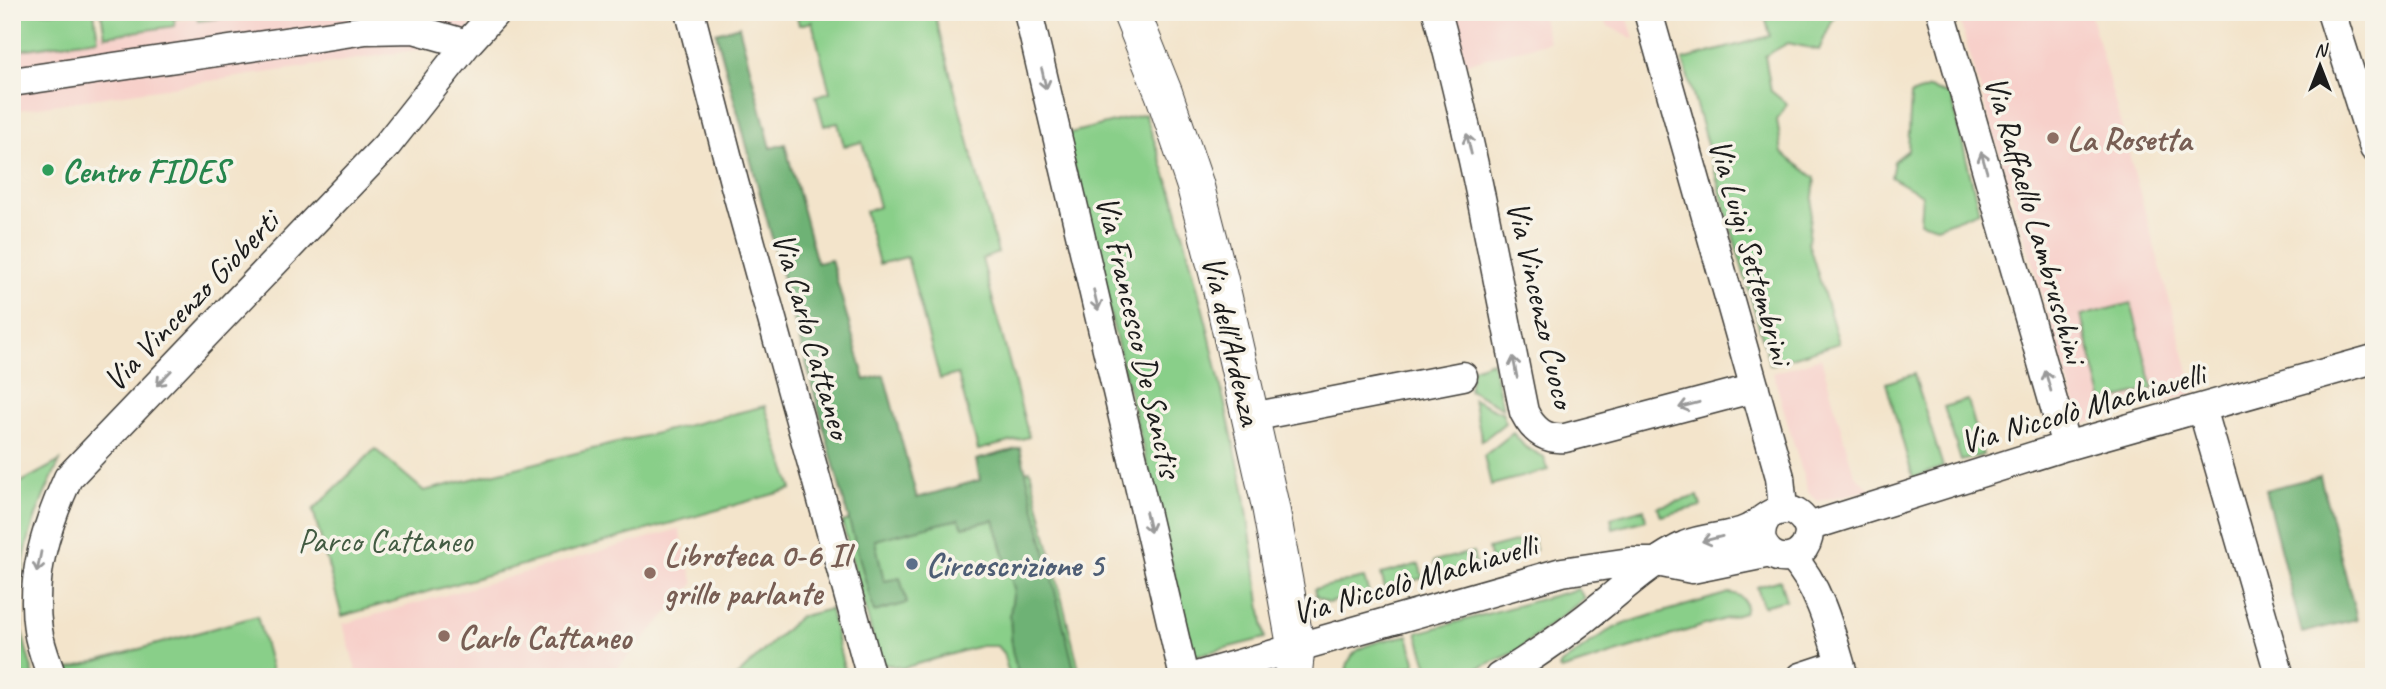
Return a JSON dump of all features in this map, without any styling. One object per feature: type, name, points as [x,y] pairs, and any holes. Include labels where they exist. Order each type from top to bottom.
[{"type":"main road","name":"Via dell'Ardenza","points":[[1131,12],[1164,94],[1195,185],[1252,418],[1294,662]]},
{"type":"street","name":"Via Vincenzo Gioberti","points":[[52,677],[38,632],[34,590],[49,520],[68,478],[387,145],[467,44],[496,12]]},
{"type":"street","name":"Via Carlo Cattaneo","points":[[690,12],[734,182],[871,677]]},
{"type":"street","name":"Via Francesco De Sanctis","points":[[1028,12],[1184,677]]},
{"type":"street","name":"Via Vincenzo Cuoco","points":[[1437,12],[1479,189],[1524,412],[1531,425],[1542,435],[1555,439],[1565,438],[1755,388]]},
{"type":"street","name":"Via Luigi Settembrini","points":[[1648,12],[1780,477],[1775,513]]},
{"type":"street","name":"Via Raffaello Lambruschini","points":[[1941,12],[2067,446]]},
{"type":"street","points":[[2330,12],[2374,148]]},
{"type":"street","points":[[12,82],[366,30],[414,29],[467,44]]},
{"type":"street","name":"Via Niccolò Machiavelli","points":[[1808,527],[2067,446],[2373,358]]},
{"type":"street","points":[[1252,418],[1463,376]]},
{"type":"street","points":[[2202,408],[2280,677]]},
{"type":"street","points":[[1781,555],[1798,554],[1808,542],[1808,527],[1799,514],[1775,513],[1762,524],[1760,533],[1761,541],[1781,555],[1802,568],[1817,598],[1837,673],[1801,677]]},
{"type":"street","name":"Via Niccolò Machiavelli","points":[[1657,562],[1687,545],[1747,530],[1775,513]]},
{"type":"street","name":"Via Niccolò Machiavelli","points":[[1193,677],[1294,662],[1562,572],[1630,562],[1657,562],[1692,569],[1781,555]]},
{"type":"street","points":[[1499,677],[1548,644],[1657,562]]},
{"type":"shaded area","points":[[235,12],[475,12],[463,43],[12,111],[12,47]]},
{"type":"shaded area","points":[[1450,12],[1541,12],[1549,42],[1464,64]]},
{"type":"shaded area","points":[[1602,12],[1626,12],[1634,39],[1606,25]]},
{"type":"shaded area","points":[[1957,12],[2090,12],[2195,393],[2081,425]]},
{"type":"shaded area","points":[[1821,358],[1854,474],[1871,490],[1818,501],[1808,492],[1773,373]]},
{"type":"shaded area","points":[[679,529],[694,584],[609,677],[358,677],[343,624]]},
{"type":"green space","points":[[12,12],[94,12],[98,39],[12,51]]},
{"type":"green space","points":[[101,12],[255,13],[198,21],[197,15],[174,18],[175,26],[105,36]]},
{"type":"green space","points":[[796,12],[934,12],[998,253],[982,259],[1029,437],[978,450],[958,374],[940,379],[907,257],[879,264],[865,211],[879,207],[862,142],[844,146],[838,123],[824,126],[816,96],[830,92],[812,22],[799,25]]},
{"type":"green space","points":[[1764,12],[1841,12],[1832,21],[1819,50],[1788,43],[1765,56],[1771,91],[1787,104],[1777,120],[1782,153],[1815,178],[1808,242],[1839,343],[1770,365],[1683,60],[1770,36]]},
{"type":"green space","points":[[739,26],[771,148],[785,144],[817,263],[831,260],[865,380],[884,375],[917,498],[980,480],[976,460],[1020,448],[1075,672],[1058,677],[1019,677],[1012,651],[1010,614],[1014,589],[994,520],[963,527],[959,519],[875,540],[884,581],[900,578],[907,603],[874,612],[716,33]]},
{"type":"green space","points":[[1929,88],[1951,95],[1979,211],[1937,227],[1920,222],[1922,195],[1891,177],[1894,161],[1908,150],[1911,95]]},
{"type":"green space","points":[[1145,114],[1175,201],[1207,325],[1244,489],[1265,638],[1194,656],[1066,134]]},
{"type":"green space","points":[[2131,303],[2153,389],[2103,402],[2081,316]]},
{"type":"green space","points":[[1492,361],[1503,408],[1469,390],[1473,368]]},
{"type":"green space","points":[[1914,374],[1943,467],[1913,478],[1886,383]]},
{"type":"green space","points":[[1473,399],[1503,413],[1505,423],[1482,441]]},
{"type":"green space","points":[[1968,400],[1983,455],[1961,461],[1944,407]]},
{"type":"green space","name":"Parco Cattaneo","points":[[765,406],[792,489],[342,616],[313,510],[375,449],[424,491]]},
{"type":"green space","points":[[1513,433],[1525,447],[1544,457],[1548,470],[1491,485],[1484,456]]},
{"type":"green space","points":[[60,461],[41,502],[28,542],[20,606],[22,629],[34,677],[18,677],[12,643],[12,487]]},
{"type":"green space","points":[[1030,470],[1081,677],[1010,677],[1003,653],[997,646],[980,646],[903,668],[884,664],[876,649],[842,522]]},
{"type":"green space","points":[[2320,476],[2357,619],[2302,633],[2265,490]]},
{"type":"green space","points":[[1698,496],[1701,506],[1661,516],[1658,507]]},
{"type":"green space","points":[[1644,509],[1646,520],[1613,529],[1611,518]]},
{"type":"green space","points":[[1533,537],[1536,550],[1491,561],[1488,549]]},
{"type":"green space","points":[[1473,552],[1476,565],[1437,574],[1434,561]]},
{"type":"green space","points":[[1419,564],[1423,578],[1385,588],[1381,574]]},
{"type":"green space","points":[[1364,578],[1369,593],[1328,603],[1316,596],[1314,589]]},
{"type":"green space","points":[[1780,580],[1786,600],[1763,606],[1757,587]]},
{"type":"green space","points":[[1578,589],[1585,598],[1514,653],[1457,677],[1431,677],[1417,633]]},
{"type":"green space","points":[[1729,593],[1742,598],[1744,613],[1561,670],[1559,668],[1608,631],[1625,623]]},
{"type":"green space","points":[[830,609],[846,677],[736,677],[799,617]]},
{"type":"green space","points":[[257,616],[274,677],[70,677],[68,669]]},
{"type":"green space","points":[[1408,635],[1416,665],[1374,677],[1346,677],[1347,665],[1358,650],[1376,642]]},
{"type":"place","name":"La Rosetta","points":[[2053,138]]},
{"type":"place","name":"Centro FIDES","points":[[48,170]]},
{"type":"place","name":"Circoscrizione 5","points":[[912,564]]},
{"type":"place","name":"Libroteca 0-6 Il grillo parlante","points":[[650,573]]},
{"type":"place","name":"Carlo Cattaneo","points":[[444,636]]}]
